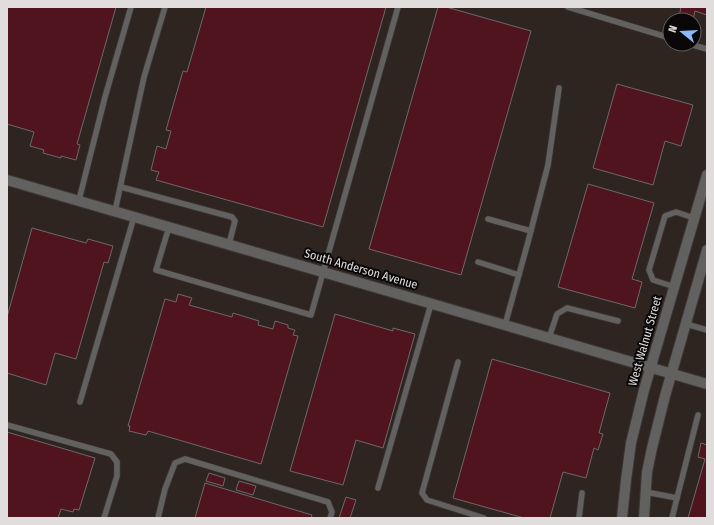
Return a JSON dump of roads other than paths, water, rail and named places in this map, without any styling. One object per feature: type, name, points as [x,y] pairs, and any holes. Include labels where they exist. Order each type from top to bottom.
[{"type":"street","name":"West Walnut Street","points":[[622,518],[631,443],[644,390],[707,175]]},
{"type":"street","name":"South Anderson Avenue","points":[[7,180],[707,384]]},
{"type":"street","points":[[644,518],[647,472],[652,448],[671,373],[707,250]]},
{"type":"lane","points":[[78,200],[105,97],[131,7]]},
{"type":"lane","points":[[115,211],[144,77],[165,7]]},
{"type":"lane","points":[[169,227],[156,270],[311,315],[398,7]]},
{"type":"lane","points":[[568,7],[662,36]]},
{"type":"lane","points":[[505,325],[548,165],[559,88]]},
{"type":"lane","points":[[121,187],[232,217],[235,221],[229,244]]},
{"type":"lane","points":[[675,287],[653,280],[649,270],[665,216],[676,212],[694,218]]},
{"type":"lane","points":[[80,402],[134,217]]},
{"type":"lane","points":[[488,219],[531,231]]},
{"type":"lane","points":[[478,262],[519,275]]},
{"type":"lane","points":[[378,488],[431,304]]},
{"type":"lane","points":[[549,338],[557,314],[567,308],[618,321]]},
{"type":"lane","points":[[686,324],[707,330]]},
{"type":"lane","points":[[458,362],[422,493],[426,500],[484,518]]},
{"type":"lane","points":[[672,518],[698,415]]},
{"type":"lane","points":[[7,425],[111,454],[117,462],[117,476],[104,518]]},
{"type":"lane","points":[[158,518],[175,463],[185,459],[328,502],[332,512],[330,518]]},
{"type":"lane","points":[[646,492],[677,498]]},
{"type":"lane","points":[[579,518],[582,493]]}]
